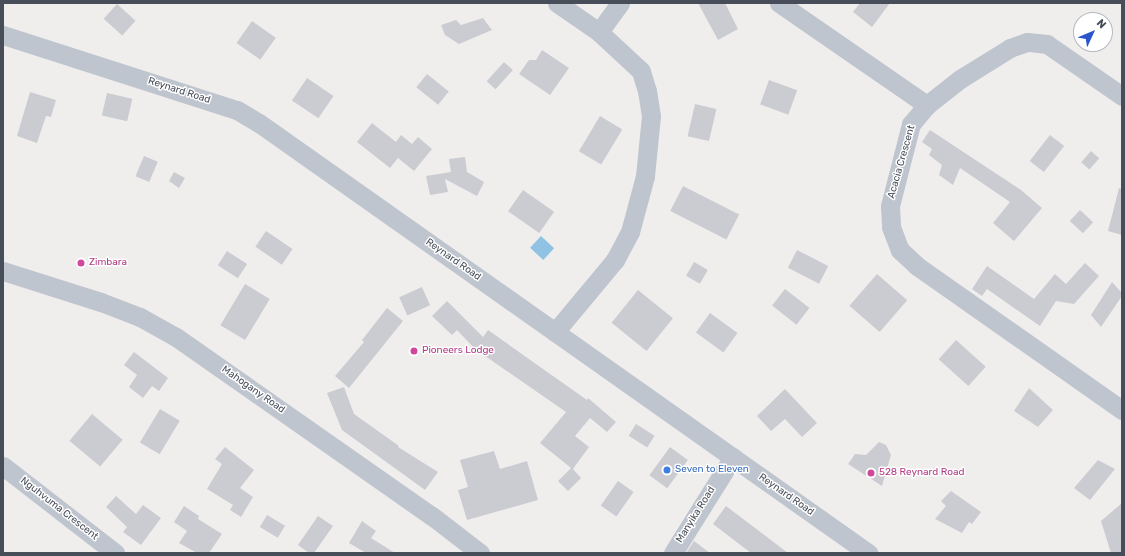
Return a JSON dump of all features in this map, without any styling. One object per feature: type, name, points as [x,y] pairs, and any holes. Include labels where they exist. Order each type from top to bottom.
[{"type":"street","points":[[555,332],[615,260],[630,232],[645,176],[651,116],[647,91],[641,71],[599,32],[557,3]]},
{"type":"street","points":[[599,32],[620,3]]},
{"type":"street","points":[[779,3],[927,105]]},
{"type":"street","name":"Reynard Road","points":[[3,35],[237,110],[259,123],[868,553]]},
{"type":"street","name":"Acacia Crescent","points":[[1122,96],[1047,44],[1028,42],[1010,48],[960,79],[927,105],[911,124],[890,206],[891,227],[900,250],[916,266],[1122,410]]},
{"type":"street","name":"Mahogany Road","points":[[3,271],[101,302],[140,317],[176,336],[432,516],[480,553]]},
{"type":"street","name":"Manyika Road","points":[[673,553],[733,458]]},
{"type":"street","name":"Nguhvuma Crescent","points":[[3,466],[115,553]]},
{"type":"water","points":[[541,236],[554,248],[543,260],[530,248]]},
{"type":"building","points":[[698,3],[725,3],[738,29],[718,40]]},
{"type":"building","points":[[860,3],[890,3],[872,27],[853,12]]},
{"type":"building","points":[[117,4],[136,21],[122,36],[104,19]]},
{"type":"building","points":[[483,18],[492,30],[459,44],[445,35],[441,25],[456,20],[461,25]]},
{"type":"building","points":[[252,21],[276,38],[260,60],[237,43]]},
{"type":"building","points":[[542,50],[569,68],[550,95],[519,74],[529,60],[536,60]]},
{"type":"building","points":[[504,62],[513,70],[496,89],[487,81]]},
{"type":"building","points":[[427,74],[449,92],[438,105],[416,87]]},
{"type":"building","points":[[307,78],[334,96],[318,118],[292,100]]},
{"type":"building","points":[[769,80],[797,90],[788,115],[760,104]]},
{"type":"building","points":[[30,92],[56,100],[51,117],[46,116],[37,143],[17,136]]},
{"type":"building","points":[[107,93],[132,99],[127,121],[102,115]]},
{"type":"building","points":[[695,104],[716,109],[709,141],[688,136]]},
{"type":"building","points":[[600,116],[622,129],[601,165],[579,151]]},
{"type":"building","points":[[372,123],[396,142],[401,135],[412,144],[418,137],[432,149],[414,171],[398,158],[390,168],[357,142]]},
{"type":"building","points":[[930,130],[1021,190],[1042,208],[1014,241],[993,223],[1010,202],[960,168],[953,185],[939,175],[942,165],[929,155],[932,149],[922,142]]},
{"type":"building","points":[[1050,135],[1064,146],[1044,172],[1030,161]]},
{"type":"building","points":[[1091,151],[1099,158],[1089,170],[1081,162]]},
{"type":"building","points":[[144,156],[158,162],[149,182],[135,176]]},
{"type":"building","points":[[465,157],[467,172],[484,182],[477,196],[445,179],[448,192],[430,195],[426,176],[451,172],[449,159]]},
{"type":"building","points":[[174,172],[185,178],[179,188],[169,181]]},
{"type":"building","points":[[683,186],[739,215],[726,240],[670,211]]},
{"type":"building","points":[[1119,188],[1122,189],[1122,235],[1108,231]]},
{"type":"building","points":[[523,190],[554,212],[539,233],[508,211]]},
{"type":"building","points":[[1080,210],[1093,222],[1083,233],[1070,221]]},
{"type":"building","points":[[266,231],[293,249],[282,265],[255,247]]},
{"type":"building","points":[[797,250],[828,266],[819,284],[788,268]]},
{"type":"building","points":[[227,251],[247,264],[238,278],[218,265]]},
{"type":"building","points":[[694,262],[708,270],[700,284],[686,276]]},
{"type":"building","points":[[1085,263],[1099,276],[1074,304],[1056,301],[1040,326],[987,289],[982,296],[972,289],[987,266],[1034,299],[1055,274],[1066,284]]},
{"type":"building","points":[[877,274],[907,300],[880,332],[849,306]]},
{"type":"building","points":[[1112,282],[1122,293],[1122,296],[1101,327],[1091,315]]},
{"type":"building","points":[[245,284],[270,299],[245,340],[220,325]]},
{"type":"building","points":[[422,287],[430,305],[407,315],[399,297]]},
{"type":"building","points":[[785,289],[809,308],[796,325],[772,306]]},
{"type":"building","points":[[638,290],[673,318],[647,351],[612,323]]},
{"type":"building","points":[[447,301],[483,337],[488,330],[587,400],[588,398],[616,422],[607,432],[590,418],[575,436],[589,447],[573,469],[581,478],[568,491],[558,481],[571,468],[540,443],[566,412],[475,349],[457,330],[452,335],[432,316]]},
{"type":"building","points":[[387,308],[403,321],[349,388],[335,376],[364,342],[362,340]]},
{"type":"building","points":[[710,313],[738,333],[723,352],[696,332]]},
{"type":"building","points":[[956,340],[986,367],[968,386],[939,359]]},
{"type":"building","points":[[134,352],[168,378],[159,391],[152,386],[143,398],[129,387],[137,375],[124,365]]},
{"type":"building","points":[[344,387],[354,414],[399,446],[398,447],[438,472],[425,490],[342,430],[327,393]]},
{"type":"building","points":[[1029,388],[1053,410],[1038,427],[1014,411]]},
{"type":"building","points":[[785,389],[817,423],[802,437],[785,419],[771,431],[757,416]]},
{"type":"building","points":[[160,409],[180,421],[160,454],[140,442]]},
{"type":"building","points":[[92,414],[123,440],[100,467],[70,441]]},
{"type":"building","points":[[636,424],[655,436],[647,448],[629,436]]},
{"type":"building","points":[[879,442],[886,445],[891,455],[882,486],[848,464],[855,454],[866,455]]},
{"type":"building","points":[[225,447],[254,470],[240,488],[253,497],[241,517],[230,510],[233,505],[207,489],[222,464],[215,459]]},
{"type":"building","points":[[670,447],[688,460],[667,488],[649,475]]},
{"type":"building","points":[[494,451],[500,469],[527,461],[538,500],[467,520],[458,490],[468,487],[460,460]]},
{"type":"building","points":[[1098,460],[1115,469],[1090,500],[1074,488]]},
{"type":"building","points":[[618,481],[634,492],[616,516],[601,506]]},
{"type":"building","points":[[951,491],[981,512],[972,524],[969,522],[962,533],[935,519],[946,506],[941,501]]},
{"type":"building","points":[[116,496],[136,514],[143,505],[161,518],[141,545],[123,532],[127,527],[106,507]]},
{"type":"building","points":[[1122,503],[1122,553],[1111,553],[1101,521]]},
{"type":"building","points":[[184,506],[199,516],[198,519],[222,534],[209,553],[197,553],[179,543],[187,531],[174,522]]},
{"type":"building","points":[[726,506],[788,553],[751,553],[713,524]]},
{"type":"building","points":[[267,515],[285,526],[278,538],[260,527]]},
{"type":"building","points":[[318,516],[333,526],[314,553],[309,553],[298,545]]},
{"type":"building","points":[[362,521],[376,531],[371,538],[395,553],[366,553],[349,543]]},
{"type":"building","points":[[694,541],[710,553],[686,553]]},
{"type":"place","name":"Zimbara","points":[[81,263]]},
{"type":"place","name":"Pioneers Lodge","points":[[414,351]]},
{"type":"place","name":"Seven to Eleven","points":[[667,470]]},
{"type":"place","name":"528 Reynard Road","points":[[871,473]]}]
